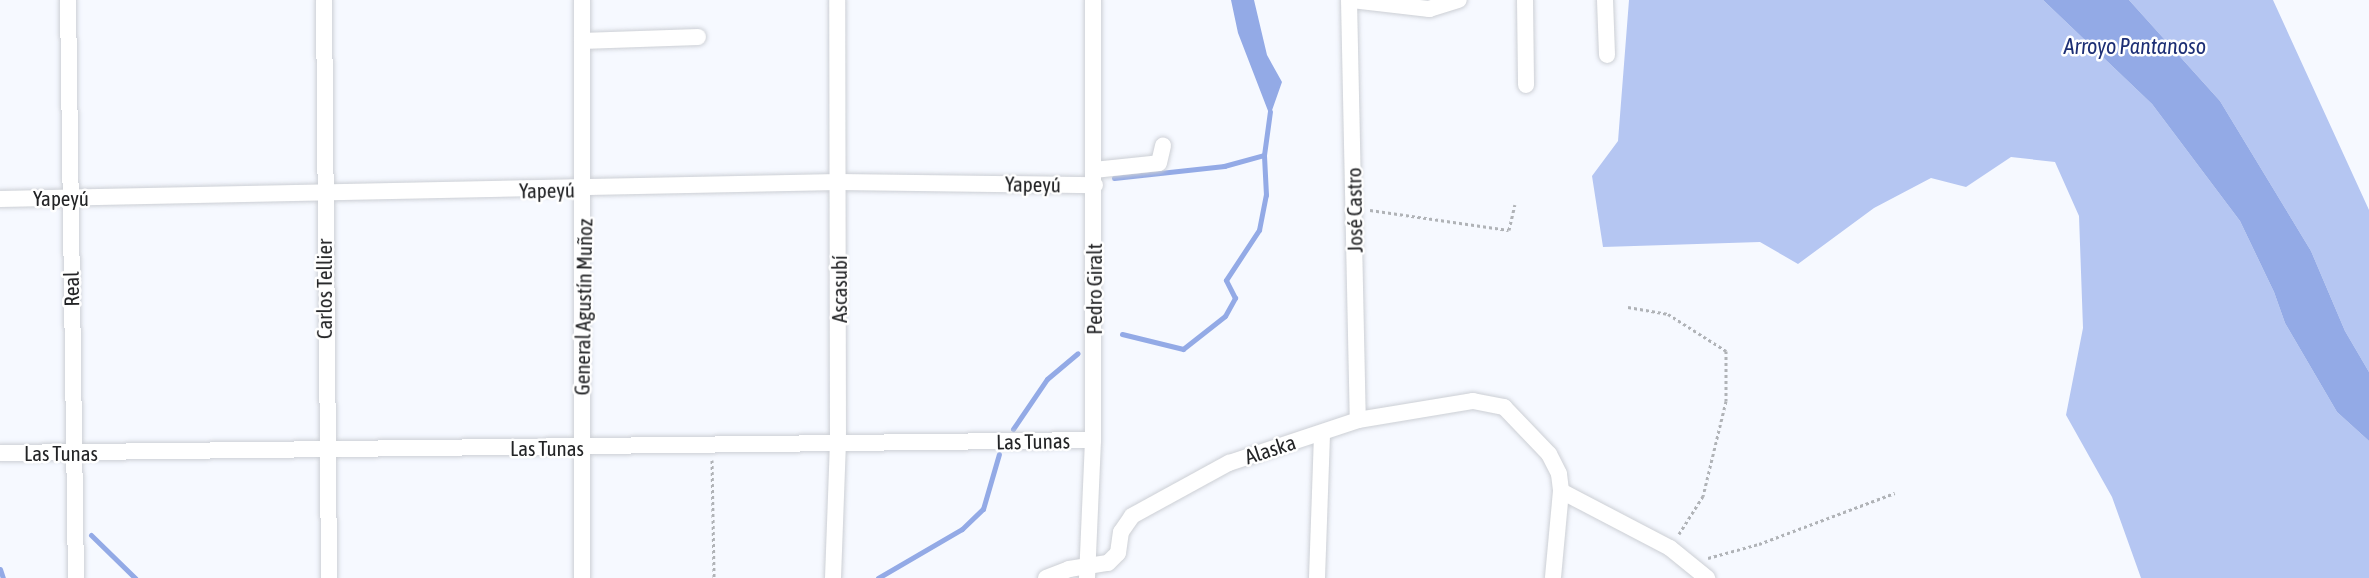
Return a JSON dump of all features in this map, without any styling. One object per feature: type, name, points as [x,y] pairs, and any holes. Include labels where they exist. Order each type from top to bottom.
[{"type":"street","name":"Real","points":[[68,0],[76,578]]},
{"type":"street","name":"Carlos Tellier","points":[[324,0],[325,450],[329,578]]},
{"type":"street","name":"General Agustín Muñoz","points":[[582,0],[585,189],[582,578]]},
{"type":"street","name":"Ascasubí","points":[[833,578],[838,444],[837,0]]},
{"type":"street","name":"Pedro Giralt","points":[[1088,572],[1093,440],[1093,0]]},
{"type":"street","points":[[1350,0],[1429,9],[1459,0]]},
{"type":"street","name":"José Castro","points":[[1350,0],[1358,420]]},
{"type":"street","points":[[1525,0],[1526,85]]},
{"type":"street","points":[[1605,0],[1607,55]]},
{"type":"street","points":[[582,41],[698,37]]},
{"type":"street","name":"Yapeyú","points":[[0,199],[323,195],[1094,177],[1159,163],[1163,146]]},
{"type":"street","name":"Alaska","points":[[1046,578],[1088,572],[1115,558],[1125,522],[1142,509],[1229,463],[1322,434],[1358,420],[1473,401],[1504,406],[1529,429],[1549,454],[1559,474],[1561,491]]},
{"type":"street","points":[[1317,578],[1322,434]]},
{"type":"street","name":"Las Tunas","points":[[0,453],[582,448],[1093,440]]},
{"type":"street","points":[[1553,578],[1561,491],[1670,548],[1707,578]]},
{"type":"path","points":[[1354,208],[1509,230],[1515,205]]},
{"type":"path","points":[[1628,307],[1668,314],[1726,351],[1726,401],[1702,496],[1670,548]]},
{"type":"path","points":[[712,446],[714,578]]},
{"type":"path","points":[[1689,563],[1759,544],[1896,492]]},
{"type":"shaded area","points":[[1629,0],[2043,0],[2152,104],[2240,221],[2274,292],[2285,323],[2337,412],[2369,441],[2369,578],[2141,578],[2112,497],[2066,415],[2083,328],[2079,216],[2055,162],[2011,157],[1966,187],[1931,178],[1874,208],[1798,264],[1760,242],[1603,247],[1592,176],[1618,141]]},
{"type":"shaded area","points":[[2129,0],[2273,0],[2369,210],[2369,372],[2345,331],[2311,251],[2220,101]]},
{"type":"water","points":[[1231,0],[1254,0],[1267,55],[1282,82],[1270,116],[1238,33]]},
{"type":"water","name":"Arroyo Pantanoso","points":[[2043,0],[2129,0],[2220,101],[2311,251],[2345,331],[2369,372],[2369,441],[2337,412],[2285,323],[2274,292],[2240,221],[2152,104]]},
{"type":"waterway","points":[[1122,334],[1183,349],[1225,316],[1235,298],[1226,280],[1259,230],[1266,195],[1264,155],[1270,111]]},
{"type":"waterway","points":[[1114,178],[1224,166],[1264,155]]},
{"type":"waterway","points":[[1013,429],[1047,379],[1078,353]]},
{"type":"waterway","points":[[878,578],[962,529],[983,509],[999,454]]},
{"type":"waterway","points":[[91,535],[135,578]]},
{"type":"waterway","points":[[0,569],[3,578]]}]
